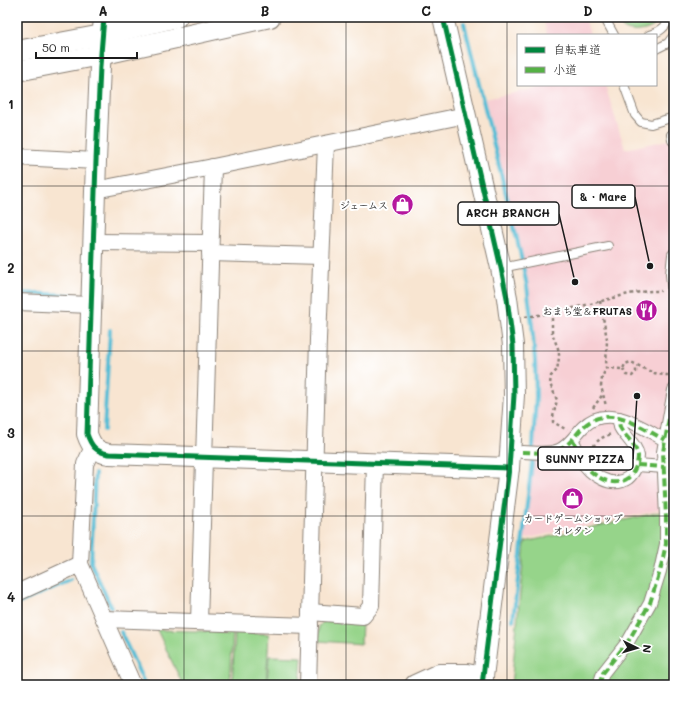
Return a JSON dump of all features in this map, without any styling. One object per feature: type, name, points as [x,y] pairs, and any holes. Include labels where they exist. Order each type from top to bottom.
[{"type":"street","points":[[17,51],[103,26],[177,17]]},
{"type":"street","points":[[17,71],[100,55],[270,17]]},
{"type":"street","points":[[415,685],[439,674],[467,674],[483,681],[509,468],[514,395],[513,345],[507,298],[443,17]]},
{"type":"street","points":[[103,26],[100,55],[87,434],[93,447],[100,453],[109,454],[509,468]]},
{"type":"street","points":[[95,190],[213,168],[466,115]]},
{"type":"street","points":[[308,685],[321,256],[326,144]]},
{"type":"street","points":[[17,157],[96,161]]},
{"type":"street","points":[[199,622],[213,168]]},
{"type":"street","points":[[94,242],[321,256]]},
{"type":"street","points":[[674,255],[672,274],[674,292]]},
{"type":"street","points":[[17,302],[91,305]]},
{"type":"street","points":[[599,685],[603,673],[629,640],[646,609],[660,570],[666,544],[663,452],[674,390]]},
{"type":"street","points":[[574,439],[581,460],[599,477],[613,483],[628,478],[634,472],[638,457],[632,442],[614,417]]},
{"type":"street","points":[[529,452],[548,453],[560,449],[574,439],[584,426],[596,419],[614,417],[624,418],[664,440]]},
{"type":"street","points":[[93,447],[85,464],[80,564],[132,685]]},
{"type":"street","points":[[104,619],[199,622],[363,616],[371,606],[376,463]]},
{"type":"street","points":[[637,465],[664,467]]},
{"type":"street","points":[[17,593],[80,564]]},
{"type":"lane","points":[[604,17],[613,32]]},
{"type":"lane","points":[[610,17],[613,32]]},
{"type":"lane","points":[[652,34],[664,28],[670,17]]},
{"type":"lane","points":[[657,48],[668,43],[674,35]]},
{"type":"lane","points":[[624,86],[635,115],[641,122],[651,124],[674,117]]},
{"type":"lane","points":[[501,268],[608,246]]},
{"type":"path","points":[[531,316],[633,293],[651,291],[674,292]]},
{"type":"path","points":[[600,301],[607,339],[606,368],[601,386],[614,417]]},
{"type":"path","points":[[552,312],[552,333],[559,351],[557,370],[551,376],[550,384],[557,400],[553,422],[564,427],[574,439]]},
{"type":"path","points":[[623,369],[627,363],[631,362],[651,373],[663,376],[674,375]]},
{"type":"path","points":[[623,369],[626,374],[632,376],[636,371],[634,364]]},
{"type":"path","points":[[606,368],[623,369]]},
{"type":"path","points":[[599,477],[593,472],[590,464],[590,456],[596,442],[602,437],[610,434],[618,434],[626,437],[632,442]]},
{"type":"shaded area","points":[[543,17],[585,17],[590,34],[547,34]]},
{"type":"shaded area","points":[[548,86],[605,86],[625,149],[674,139],[674,507],[524,539],[533,463],[538,400],[536,343],[531,298],[520,245],[485,99]]},
{"type":"green space","points":[[615,17],[661,17],[656,25],[651,28],[640,31],[629,31],[619,24]]},
{"type":"green space","points":[[674,509],[674,685],[511,685],[525,542]]},
{"type":"green space","points":[[325,620],[362,623],[361,644],[318,641],[319,626]]},
{"type":"green space","points":[[157,630],[233,632],[230,685],[183,685]]},
{"type":"green space","points":[[235,632],[269,634],[266,685],[232,685]]},
{"type":"green space","points":[[269,656],[302,657],[300,685],[267,685]]},
{"type":"waterway","points":[[464,23],[519,247],[527,286],[535,360],[536,397],[532,462],[513,620]]},
{"type":"waterway","points":[[17,293],[72,295]]},
{"type":"waterway","points":[[104,430],[110,330]]},
{"type":"waterway","points":[[95,474],[91,563],[111,607]]},
{"type":"waterway","points":[[17,604],[71,580]]},
{"type":"waterway","points":[[121,632],[145,685]]},
{"type":"marked path","points":[[673,135],[674,140]]},
{"type":"marked path","points":[[674,255],[672,274],[674,293]]},
{"type":"marked path","points":[[599,685],[603,673],[629,640],[650,603],[660,571],[666,544],[663,452],[674,390]]},
{"type":"marked path","points":[[522,452],[545,453],[559,450],[569,443],[583,427],[593,420],[603,417],[614,417],[635,424],[665,440]]},
{"type":"marked path","points":[[572,440],[581,460],[595,475],[602,479],[615,482],[628,478],[634,471],[638,456],[633,444],[622,431],[619,418]]},
{"type":"marked path","points":[[637,465],[664,467]]},
{"type":"cycle path","points":[[104,17],[100,66],[96,161],[87,434],[90,442],[95,448],[101,452],[109,454],[509,468]]},
{"type":"cycle path","points":[[443,17],[501,268],[507,298],[513,345],[514,395],[509,468],[482,685]]},
{"type":"place","name":"ジェームス","points":[[403,205]]},
{"type":"place","name":"&・Mare","points":[[650,266]]},
{"type":"place","name":"ARCH BRANCH","points":[[575,282]]},
{"type":"place","name":"おまち堂＆FRUTAS","points":[[647,311]]},
{"type":"place","name":"SUNNY PIZZA","points":[[637,396]]},
{"type":"place","name":"カードゲームショップ オレタン","points":[[573,498]]}]
